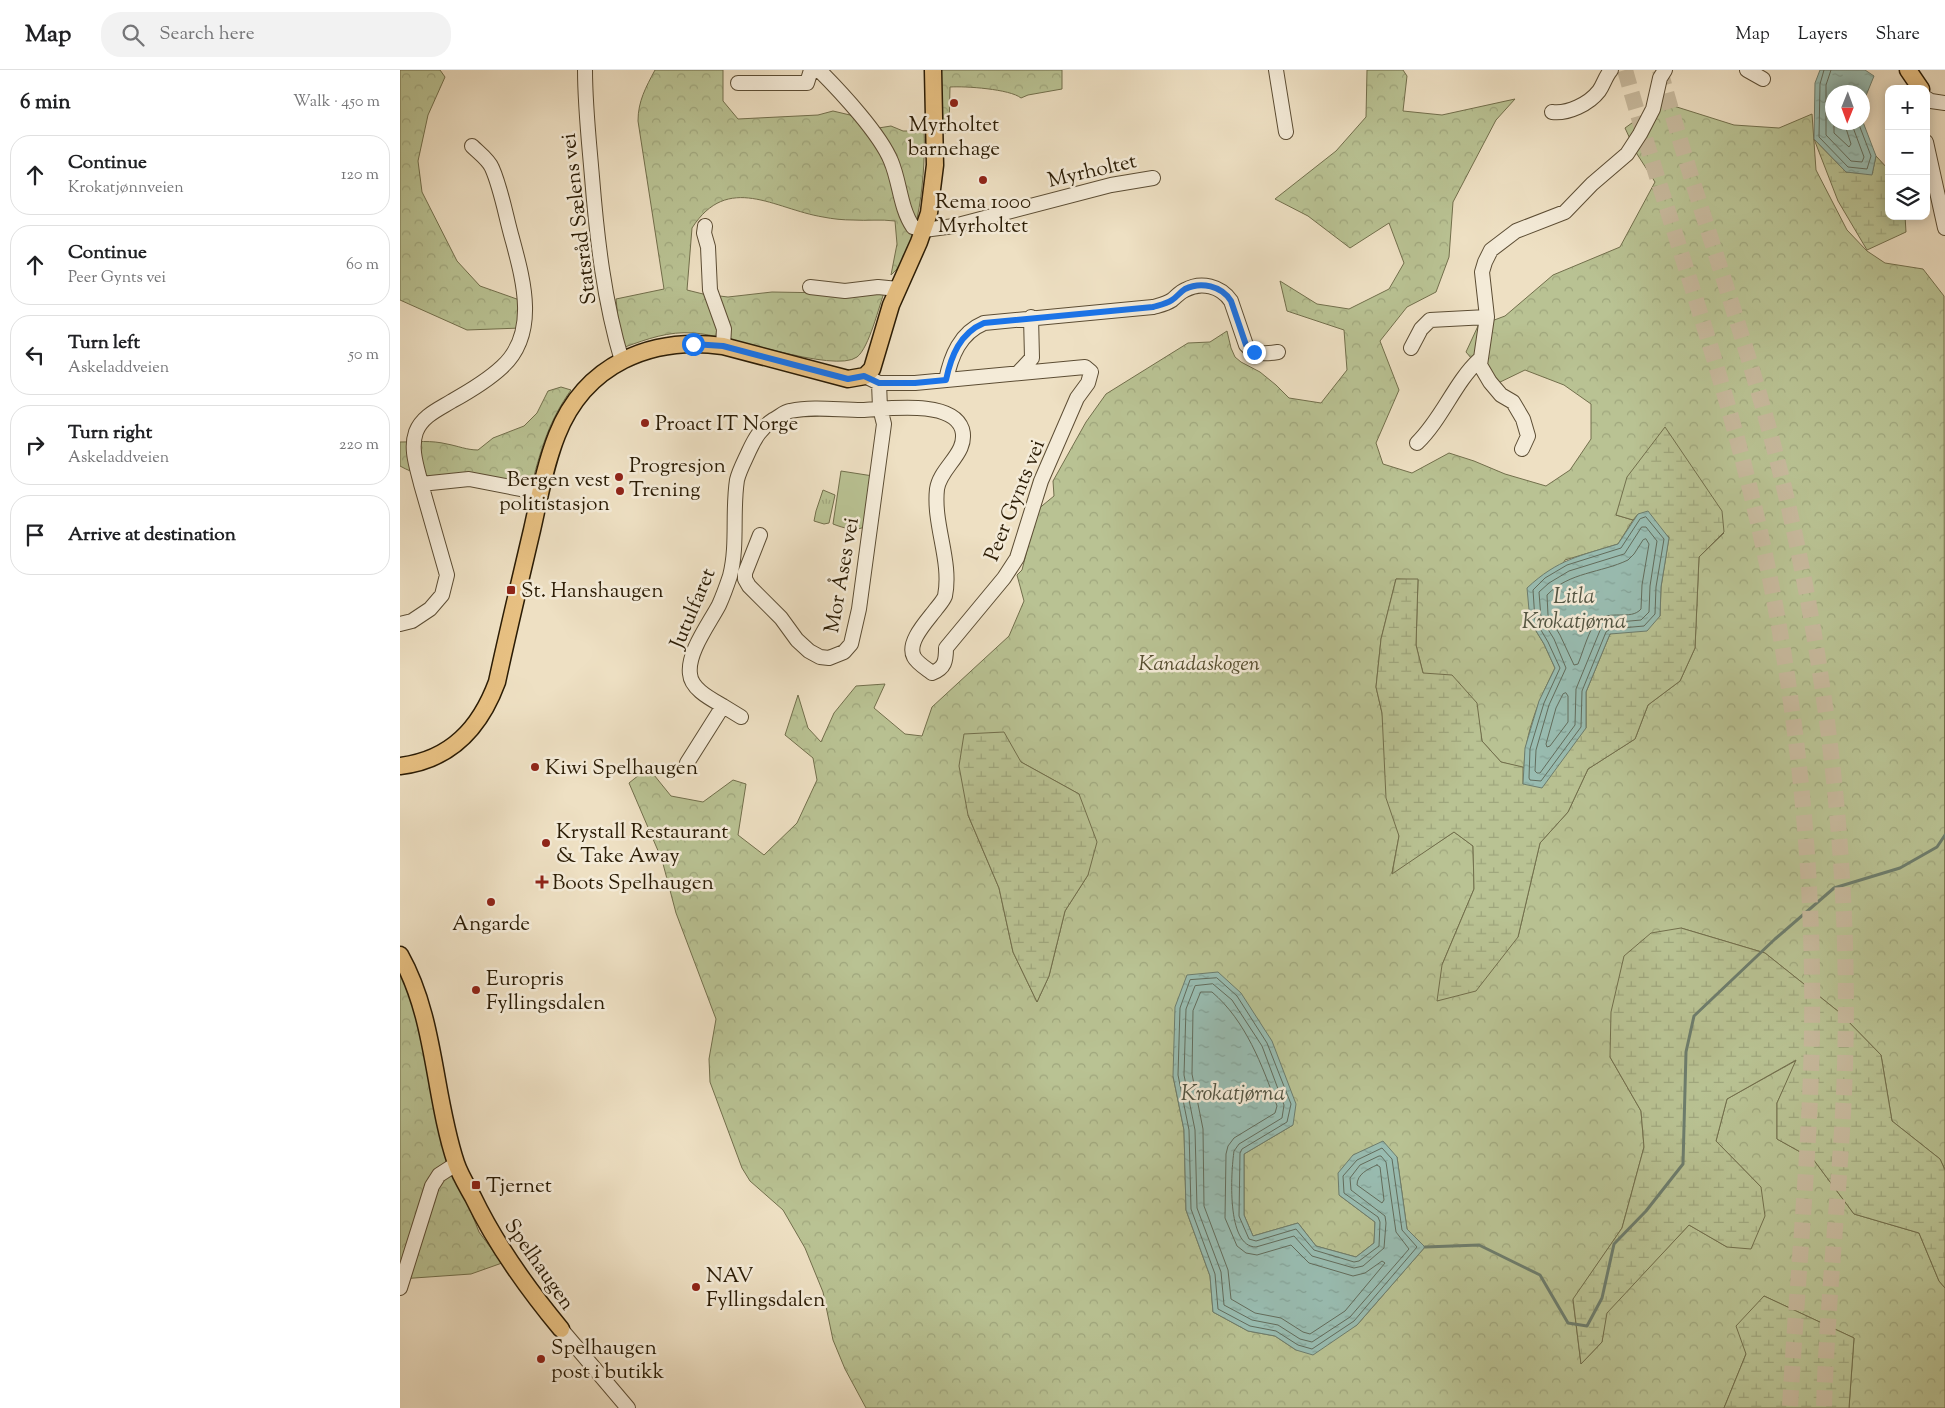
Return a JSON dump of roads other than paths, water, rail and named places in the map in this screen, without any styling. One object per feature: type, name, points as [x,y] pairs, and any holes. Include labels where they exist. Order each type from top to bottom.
[{"type":"main road","points":[[400,766],[427,760],[445,752],[460,741],[484,712],[497,682],[541,493],[557,435],[580,395],[589,385],[622,361],[646,350],[661,346],[693,344],[723,346],[842,378],[872,379],[873,366],[885,323],[924,230],[934,179],[933,70]]},
{"type":"main road","points":[[1908,70],[1918,85]]},
{"type":"main road","name":"Spelhaugen","points":[[400,955],[412,977],[425,1020],[442,1107],[456,1164],[498,1245],[513,1268],[561,1329]]},
{"type":"street","name":"Statsråd Sælens vei","points":[[585,70],[585,97],[596,230],[607,306],[622,361]]},
{"type":"street","points":[[738,83],[807,83],[811,70]]},
{"type":"street","points":[[819,70],[876,135],[887,152],[898,180],[909,221],[913,227],[924,230]]},
{"type":"street","points":[[1552,112],[1573,109],[1590,100],[1599,90],[1605,77],[1611,70]]},
{"type":"street","points":[[1417,442],[1430,431],[1470,370],[1479,360],[1488,317],[1482,272],[1491,250],[1516,231],[1565,212],[1592,184],[1627,154],[1653,109],[1660,78],[1665,70]]},
{"type":"street","points":[[1746,70],[1763,79]]},
{"type":"street","points":[[1274,74],[1290,130]]},
{"type":"street","points":[[1930,100],[1945,103]]},
{"type":"street","points":[[400,624],[412,620],[430,609],[442,595],[447,575],[421,484],[414,449],[414,440],[420,424],[432,413],[480,385],[504,366],[519,343],[524,322],[526,301],[522,273],[492,167],[472,146]]},
{"type":"street","points":[[1930,160],[1945,228]]},
{"type":"street","name":"Myrholtet","points":[[924,230],[959,225],[1111,185],[1152,178]]},
{"type":"street","points":[[705,226],[704,233],[708,247],[710,290],[724,329],[723,346]]},
{"type":"street","points":[[946,380],[955,352],[969,331],[984,323],[1031,317],[1153,307],[1173,300],[1184,290],[1194,286],[1213,286],[1227,294],[1249,349],[1261,353],[1278,352]]},
{"type":"street","points":[[810,287],[845,291],[878,287],[898,289]]},
{"type":"street","points":[[1018,373],[1032,358],[1031,317]]},
{"type":"street","points":[[1411,348],[1421,329],[1430,320],[1488,317]]},
{"type":"street","points":[[1479,360],[1490,382],[1501,394],[1513,402],[1523,419],[1528,436],[1522,449]]},
{"type":"street","name":"Peer Gynts vei","points":[[872,379],[915,383],[1085,367],[1092,372],[1088,383],[1076,398],[1041,481],[1017,558],[1004,578],[946,648],[946,661],[941,669],[932,673],[914,657],[912,647],[917,636],[944,599],[947,582],[937,516],[937,488],[941,477],[959,452],[962,441],[962,429],[957,420],[945,413],[930,409],[880,408]]},
{"type":"street","name":"Mor Åses vei","points":[[760,535],[745,573],[745,579],[749,586],[781,618],[797,640],[808,651],[820,657],[830,658],[844,652],[851,644],[859,608],[884,424],[872,379]]},
{"type":"street","name":"Jutulfaret","points":[[741,716],[696,687],[690,677],[690,666],[700,640],[720,603],[730,574],[738,480],[756,438],[768,424],[788,411],[812,408],[863,410],[880,408]]},
{"type":"street","points":[[421,484],[469,479],[541,493]]},
{"type":"street","points":[[687,764],[723,706]]},
{"type":"street","points":[[400,1288],[432,1186],[440,1175],[456,1164]]},
{"type":"street","name":"Spelhaugen","points":[[561,1329],[628,1408]]},
{"type":"water","points":[[1820,70],[1865,70],[1874,76],[1870,86],[1825,85],[1825,130],[1866,130],[1876,156],[1872,175],[1846,172],[1814,139],[1815,83]]},
{"type":"water","name":"Litla Krokatjørna","points":[[1648,511],[1669,538],[1661,587],[1660,616],[1647,631],[1610,634],[1586,692],[1586,728],[1542,788],[1523,784],[1525,748],[1539,701],[1555,668],[1544,644],[1530,621],[1527,588],[1559,564],[1618,544],[1638,514]]},
{"type":"water","name":"Krokatjørna","points":[[1218,972],[1241,993],[1272,1041],[1296,1104],[1293,1125],[1244,1154],[1244,1215],[1253,1236],[1298,1223],[1316,1246],[1356,1257],[1374,1243],[1375,1222],[1339,1195],[1338,1173],[1353,1155],[1383,1141],[1397,1157],[1407,1229],[1425,1247],[1357,1325],[1313,1355],[1296,1350],[1275,1336],[1248,1331],[1213,1312],[1210,1276],[1186,1210],[1184,1130],[1173,1076],[1175,1007],[1187,975]]},
{"type":"waterway","points":[[1425,1247],[1479,1245],[1540,1275],[1568,1323],[1587,1326],[1602,1298],[1614,1244],[1646,1211],[1683,1164],[1686,1052],[1694,1016],[1775,939],[1834,888],[1900,868],[1937,847],[1945,835]]},
{"type":"tunnel","points":[[1625,70],[1713,354],[1740,450],[1772,586],[1794,725],[1804,812],[1810,899],[1812,1029],[1807,1157],[1790,1408]]},
{"type":"tunnel","points":[[1660,70],[1774,446],[1803,573],[1830,745],[1842,876],[1846,1007],[1844,1094],[1824,1408]]},
{"type":"place","name":"Myrholtet barnehage","points":[[954,103]]},
{"type":"place","name":"Rema 1000 Myrholtet","points":[[983,180]]},
{"type":"place","name":"Proact IT Norge","points":[[645,423]]},
{"type":"place","name":"Progresjon Trening","points":[[619,477]]},
{"type":"place","name":"Bergen vest politistasjon","points":[[620,491]]},
{"type":"place","name":"St. Hanshaugen","points":[[511,590]]},
{"type":"place","name":"Kiwi Spelhaugen","points":[[535,767]]},
{"type":"place","name":"Krystall Restaurant & Take Away","points":[[546,843]]},
{"type":"place","name":"Boots Spelhaugen","points":[[542,882]]},
{"type":"place","name":"Angarde","points":[[491,902]]},
{"type":"place","name":"Europris Fyllingsdalen","points":[[476,990]]},
{"type":"place","name":"Tjernet","points":[[476,1185]]},
{"type":"place","name":"NAV Fyllingsdalen","points":[[696,1287]]},
{"type":"place","name":"Spelhaugen post i butikk","points":[[541,1359]]},
{"type":"park label","name":"Kanadaskogen","points":[[1199,663]]}]
